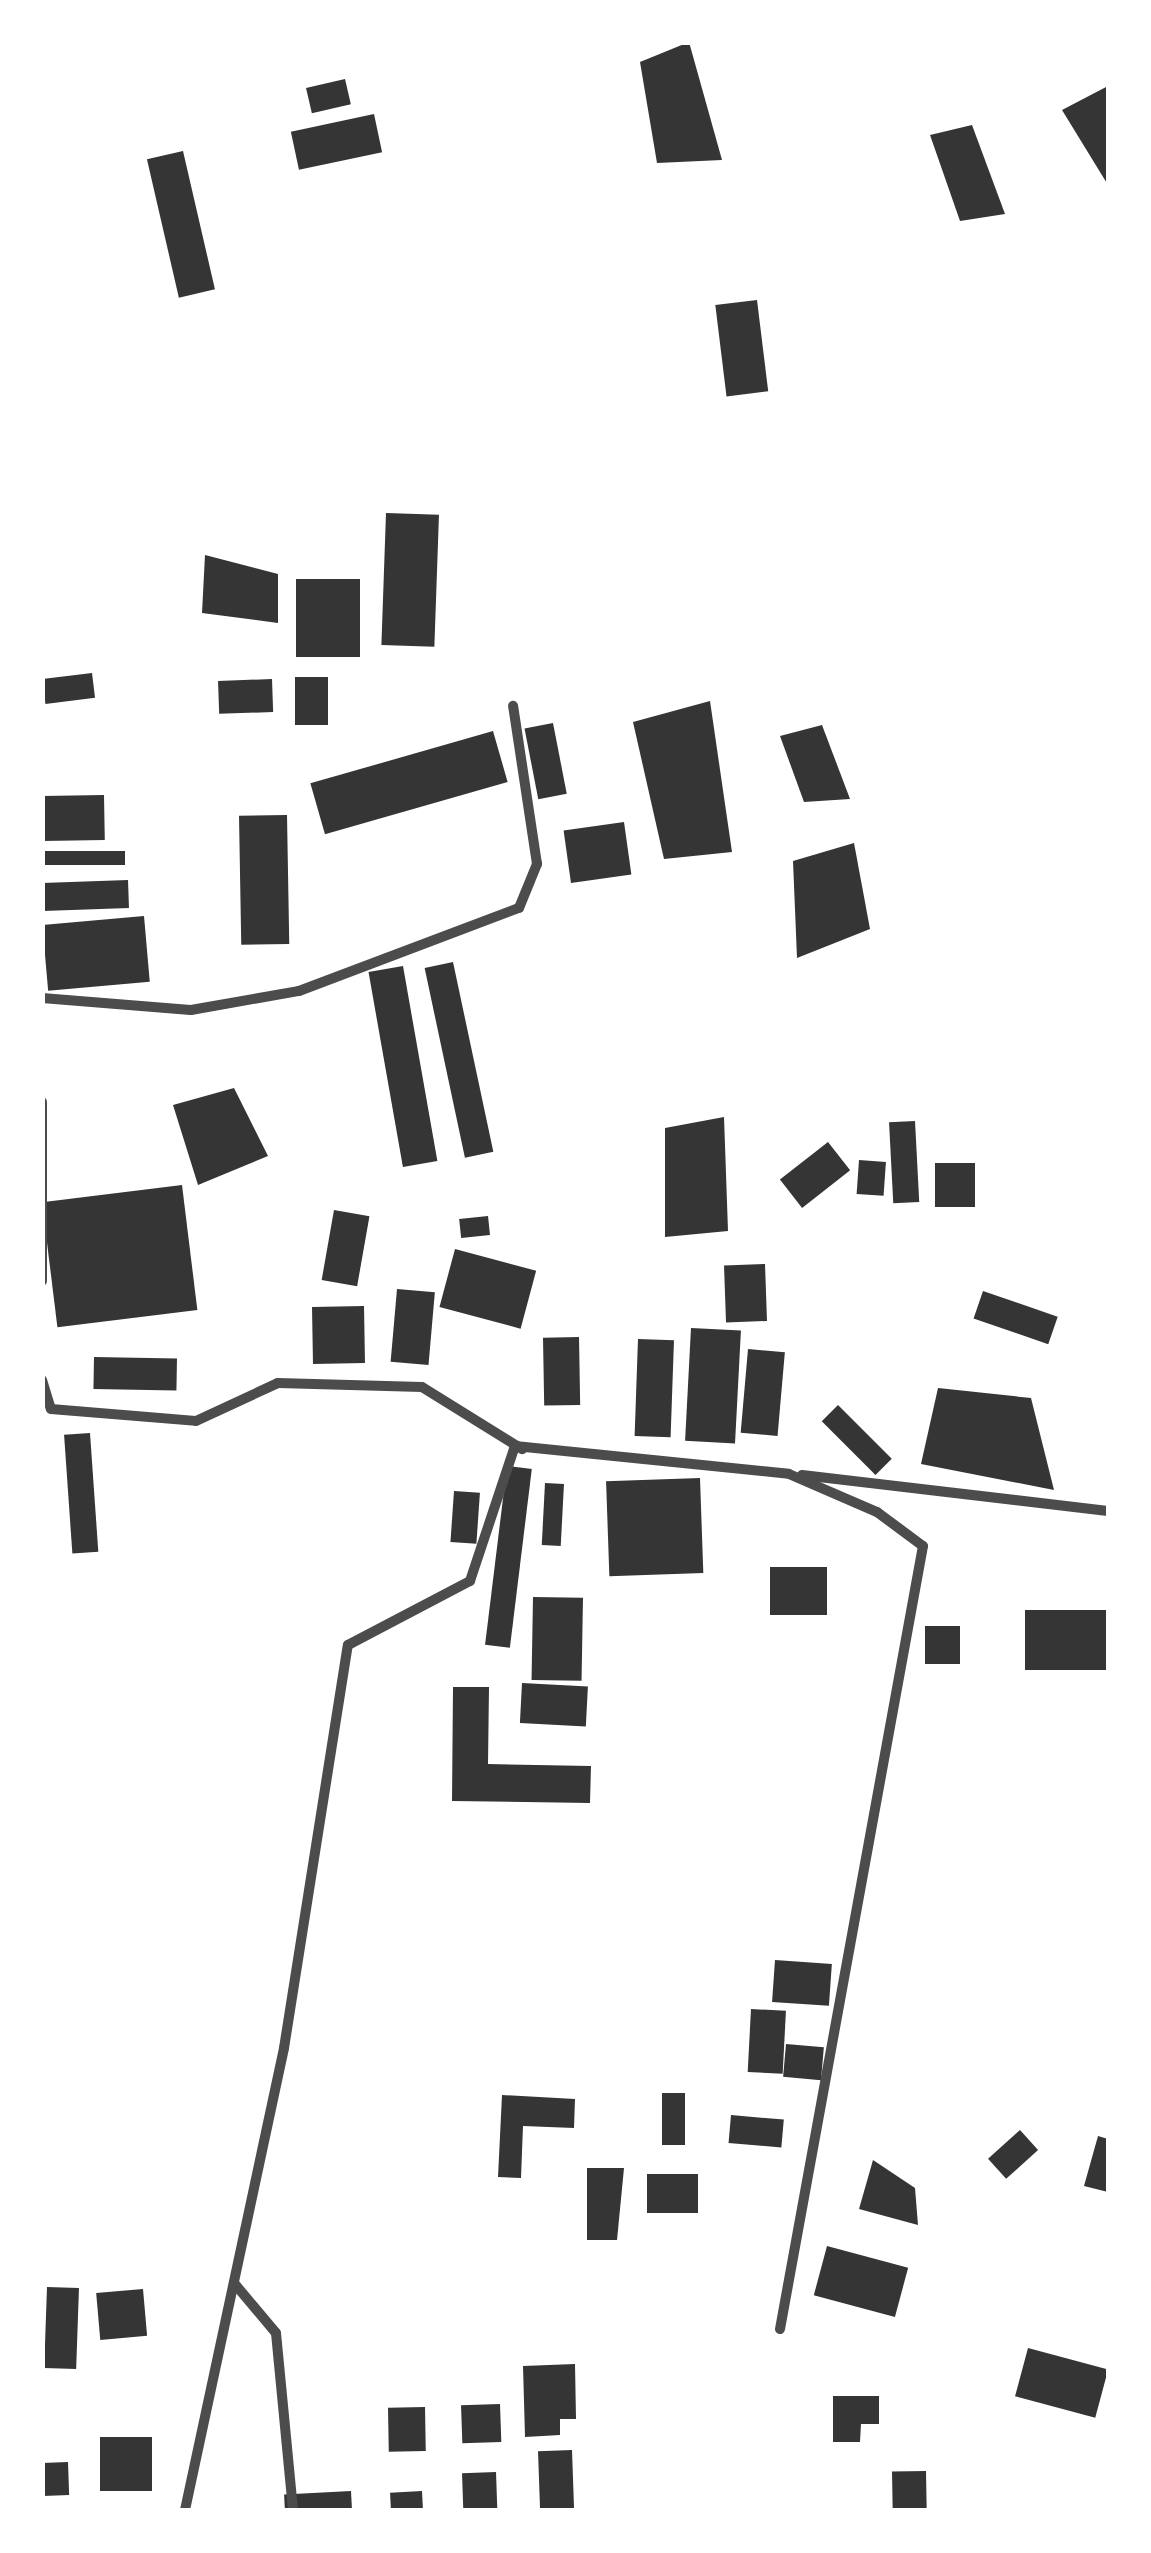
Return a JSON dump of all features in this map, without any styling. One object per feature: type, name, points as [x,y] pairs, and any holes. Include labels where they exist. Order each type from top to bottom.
[{"type":"street","points":[[42,998],[191,1010],[298,991],[520,908],[536,864],[514,706]]},
{"type":"street","points":[[42,1102],[42,1281]]},
{"type":"street","points":[[42,1380],[51,1409],[196,1421],[278,1383],[422,1388],[527,1452],[1108,1511]]},
{"type":"street","points":[[185,2510],[284,2048],[348,1645],[470,1581],[515,1446],[789,1474],[877,1512],[924,1546],[780,2329]]},
{"type":"street","points":[[234,2283],[276,2333],[293,2510]]},
{"type":"building","points":[[689,42],[722,160],[657,163],[640,62]]},
{"type":"building","points":[[345,79],[351,104],[312,113],[306,88]]},
{"type":"building","points":[[1108,86],[1108,185],[1062,110]]},
{"type":"building","points":[[374,114],[382,152],[299,170],[291,132]]},
{"type":"building","points":[[972,125],[1005,214],[960,221],[930,135]]},
{"type":"building","points":[[183,151],[215,289],[179,298],[147,159]]},
{"type":"building","points":[[757,300],[768,391],[727,396],[715,305]]},
{"type":"building","points":[[386,513],[439,515],[434,647],[381,645]]},
{"type":"building","points":[[205,555],[278,574],[278,623],[202,613]]},
{"type":"building","points":[[296,579],[360,579],[360,657],[296,657]]},
{"type":"building","points":[[92,673],[95,698],[45,704],[42,679]]},
{"type":"building","points":[[295,677],[328,677],[328,725],[295,725]]},
{"type":"building","points":[[272,679],[273,712],[219,714],[218,681]]},
{"type":"building","points":[[710,701],[732,852],[664,859],[633,722]]},
{"type":"building","points":[[553,723],[567,794],[538,799],[525,729]]},
{"type":"building","points":[[822,725],[850,799],[804,802],[780,736]]},
{"type":"building","points":[[493,731],[508,782],[325,834],[310,783]]},
{"type":"building","points":[[104,795],[105,840],[43,841],[42,796]]},
{"type":"building","points":[[287,815],[289,944],[241,945],[239,816]]},
{"type":"building","points":[[624,822],[631,874],[571,883],[564,830]]},
{"type":"building","points":[[854,843],[870,929],[797,958],[793,861]]},
{"type":"building","points":[[42,851],[125,851],[125,865],[42,865]]},
{"type":"building","points":[[128,880],[129,908],[43,911],[42,883]]},
{"type":"building","points":[[144,916],[150,982],[48,991],[42,925]]},
{"type":"building","points":[[453,962],[493,1152],[465,1158],[425,968]]},
{"type":"building","points":[[403,966],[437,1161],[403,1167],[369,972]]},
{"type":"building","points":[[234,1088],[268,1156],[198,1185],[173,1105]]},
{"type":"building","points":[[724,1117],[728,1231],[665,1237],[665,1128]]},
{"type":"building","points":[[915,1121],[919,1202],[893,1203],[889,1122]]},
{"type":"building","points":[[828,1142],[850,1170],[802,1208],[780,1180]]},
{"type":"building","points":[[859,1160],[886,1162],[884,1196],[857,1194]]},
{"type":"building","points":[[935,1163],[975,1163],[975,1207],[935,1207]]},
{"type":"building","points":[[182,1185],[197,1310],[57,1327],[42,1202]]},
{"type":"building","points":[[334,1210],[369,1216],[357,1286],[322,1280]]},
{"type":"building","points":[[488,1216],[490,1235],[461,1238],[459,1219]]},
{"type":"building","points":[[455,1249],[536,1271],[521,1329],[439,1307]]},
{"type":"building","points":[[765,1264],[767,1321],[726,1322],[724,1265]]},
{"type":"building","points":[[397,1289],[435,1292],[428,1365],[391,1362]]},
{"type":"building","points":[[983,1291],[1058,1317],[1048,1344],[974,1318]]},
{"type":"building","points":[[364,1306],[365,1363],[313,1364],[312,1307]]},
{"type":"building","points":[[691,1328],[741,1331],[735,1443],[685,1441]]},
{"type":"building","points":[[579,1337],[580,1405],[544,1406],[543,1338]]},
{"type":"building","points":[[638,1339],[674,1340],[671,1437],[635,1436]]},
{"type":"building","points":[[748,1349],[785,1352],[778,1436],[741,1433]]},
{"type":"building","points":[[94,1357],[177,1358],[176,1390],[93,1389]]},
{"type":"building","points":[[938,1388],[1031,1398],[1054,1490],[921,1464]]},
{"type":"building","points":[[838,1405],[892,1459],[875,1475],[822,1421]]},
{"type":"building","points":[[90,1433],[98,1552],[72,1554],[64,1435]]},
{"type":"building","points":[[507,1466],[532,1469],[510,1648],[485,1645]]},
{"type":"building","points":[[700,1478],[703,1573],[609,1576],[606,1481]]},
{"type":"building","points":[[545,1483],[564,1484],[561,1546],[542,1545]]},
{"type":"building","points":[[454,1491],[480,1493],[476,1544],[450,1542]]},
{"type":"building","points":[[770,1567],[827,1567],[827,1615],[770,1615]]},
{"type":"building","points":[[533,1597],[583,1598],[582,1681],[532,1680]]},
{"type":"building","points":[[1025,1610],[1108,1610],[1108,1670],[1025,1670]]},
{"type":"building","points":[[925,1626],[960,1626],[960,1664],[925,1664]]},
{"type":"building","points":[[522,1683],[588,1686],[586,1726],[520,1723]]},
{"type":"building","points":[[453,1687],[489,1687],[488,1764],[591,1766],[590,1803],[452,1801]]},
{"type":"building","points":[[775,1960],[832,1964],[829,2006],[772,2002]]},
{"type":"building","points":[[751,2009],[786,2011],[783,2074],[748,2072]]},
{"type":"building","points":[[786,2044],[824,2047],[821,2080],[783,2077]]},
{"type":"building","points":[[662,2093],[685,2093],[685,2145],[662,2145]]},
{"type":"building","points":[[502,2095],[575,2099],[574,2128],[523,2126],[521,2178],[498,2177]]},
{"type":"building","points":[[731,2115],[784,2120],[781,2148],[729,2143]]},
{"type":"building","points":[[1020,2130],[1038,2150],[1006,2179],[988,2159]]},
{"type":"building","points":[[1098,2136],[1108,2139],[1108,2192],[1084,2186]]},
{"type":"building","points":[[873,2160],[915,2188],[918,2225],[859,2209]]},
{"type":"building","points":[[587,2168],[624,2168],[617,2240],[587,2240]]},
{"type":"building","points":[[647,2174],[698,2174],[698,2213],[647,2213]]},
{"type":"building","points":[[827,2246],[908,2268],[895,2317],[814,2295]]},
{"type":"building","points":[[47,2287],[79,2288],[76,2369],[44,2368]]},
{"type":"building","points":[[143,2289],[147,2336],[100,2340],[96,2293]]},
{"type":"building","points":[[1028,2348],[1108,2369],[1095,2418],[1015,2396]]},
{"type":"building","points":[[575,2364],[576,2419],[560,2419],[560,2435],[525,2437],[523,2366]]},
{"type":"building","points":[[833,2396],[879,2396],[879,2424],[861,2424],[860,2442],[833,2442]]},
{"type":"building","points":[[500,2404],[501,2442],[462,2443],[461,2405]]},
{"type":"building","points":[[425,2407],[426,2451],[389,2452],[388,2408]]},
{"type":"building","points":[[100,2437],[152,2437],[152,2491],[100,2491]]},
{"type":"building","points":[[572,2450],[574,2510],[540,2510],[538,2451]]},
{"type":"building","points":[[68,2462],[69,2495],[43,2496],[42,2463]]},
{"type":"building","points":[[926,2471],[927,2510],[893,2510],[892,2472]]},
{"type":"building","points":[[496,2472],[497,2510],[463,2510],[462,2473]]},
{"type":"building","points":[[351,2491],[352,2510],[285,2510],[284,2495]]},
{"type":"building","points":[[422,2491],[423,2510],[391,2510],[390,2493]]}]
